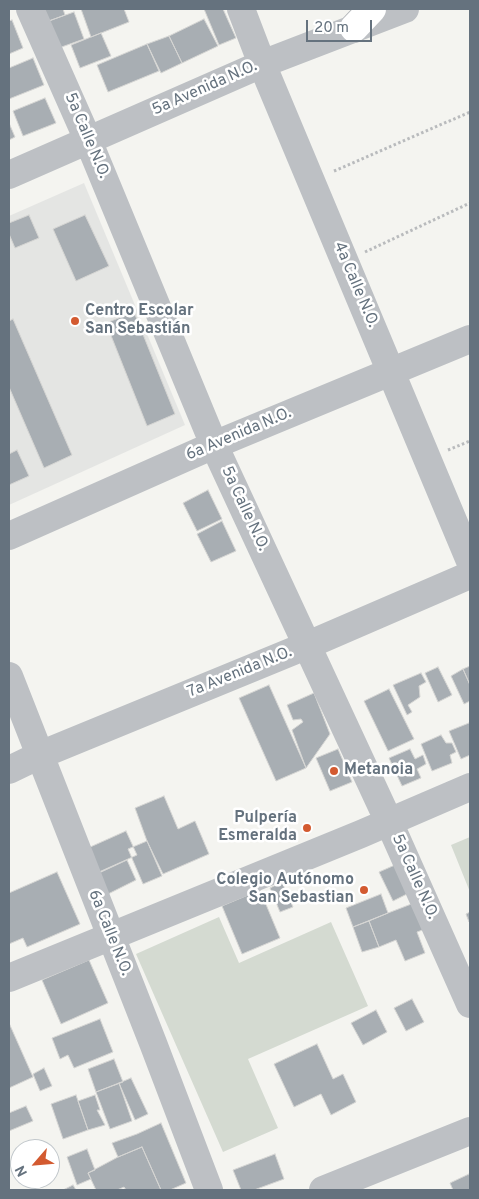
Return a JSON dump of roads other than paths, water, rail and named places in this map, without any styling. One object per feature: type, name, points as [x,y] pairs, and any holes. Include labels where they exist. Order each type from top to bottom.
[{"type":"street","name":"5a Calle N.O.","points":[[30,9],[88,140],[214,445],[234,472],[297,606],[308,645],[470,1004]]},
{"type":"street","name":"4a Calle N.O.","points":[[241,9],[310,181],[470,561]]},
{"type":"street","name":"5a Avenida N.O.","points":[[9,175],[363,19],[404,9]]},
{"type":"street","name":"6a Avenida N.O.","points":[[9,536],[214,445],[470,339]]},
{"type":"street","name":"7a Avenida N.O.","points":[[9,770],[470,575]]},
{"type":"street","name":"6a Calle N.O.","points":[[9,676],[209,1190]]},
{"type":"street","points":[[9,978],[470,787]]},
{"type":"street","points":[[323,1190],[470,1131]]},
{"type":"place","name":"Centro Escolar San Sebastián","points":[[75,321]]},
{"type":"place","name":"Metanoia","points":[[334,771]]},
{"type":"place","name":"Pulpería Esmeralda","points":[[307,828]]},
{"type":"place","name":"Colegio Autónomo San Sebastian","points":[[364,890]]}]
